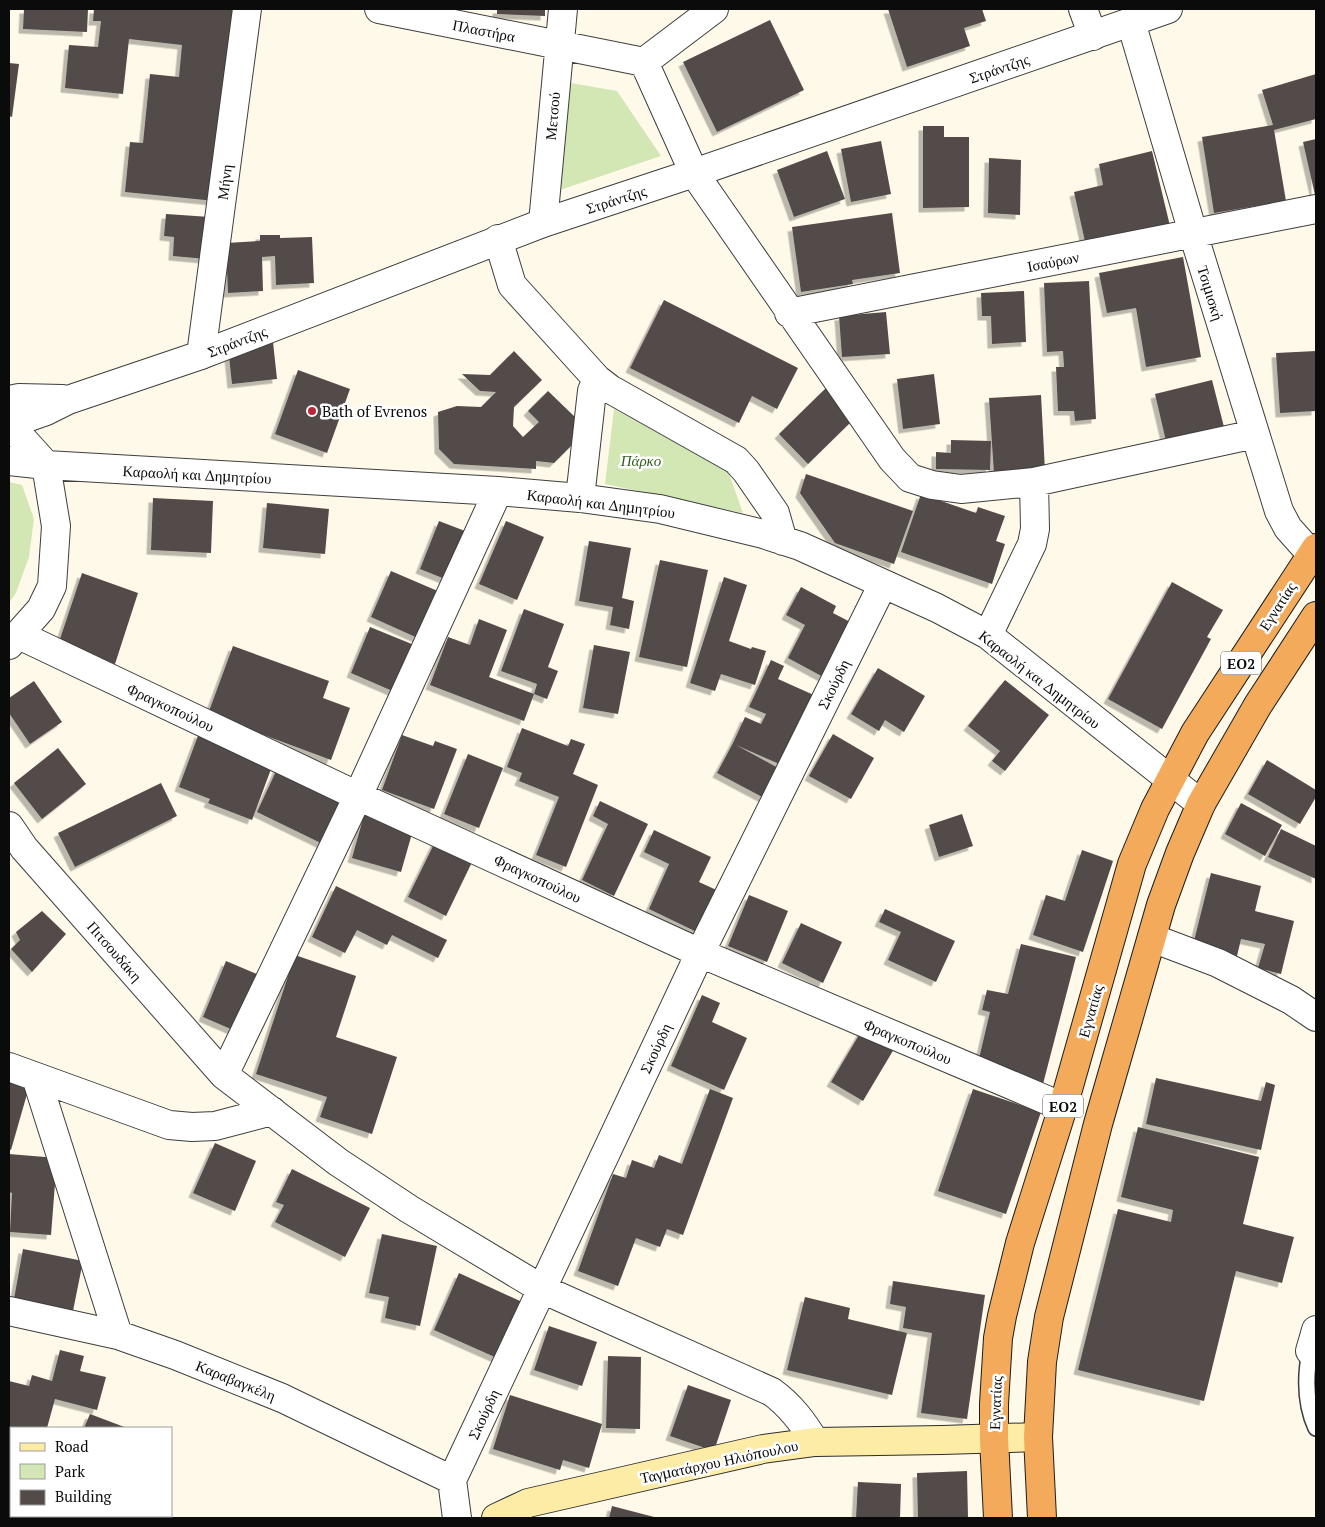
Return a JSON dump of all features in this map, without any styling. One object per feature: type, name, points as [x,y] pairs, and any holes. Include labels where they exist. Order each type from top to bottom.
[{"type":"highway","name":"Εγνατίας","points":[[998,1518],[994,1439],[996,1362],[1002,1316],[1020,1243],[1063,1107],[1132,864],[1154,809],[1195,733],[1314,551]]},
{"type":"highway","name":"ΕΟ2","points":[[1042,1518],[1038,1437],[1042,1362],[1051,1308],[1098,1124],[1152,938],[1173,870],[1201,804],[1258,705],[1316,616]]},
{"type":"main road","name":"Ταγματάρχου Ηλιόπουλου","points":[[496,1518],[528,1503],[763,1449],[815,1442],[1038,1437]]},
{"type":"street","name":"Μήνη","points":[[201,355],[247,9]]},
{"type":"street","name":"Πλαστήρα","points":[[380,9],[644,62]]},
{"type":"street","name":"Μετσού","points":[[543,223],[563,9]]},
{"type":"street","points":[[714,9],[644,62],[694,173],[892,459],[910,478],[932,486],[960,488],[1034,482],[1255,434]]},
{"type":"street","points":[[1083,9],[1093,36]]},
{"type":"street","name":"Στράντζης","points":[[9,424],[46,411],[68,400],[201,355],[498,239],[1168,9]]},
{"type":"street","name":"Τσιμισκή","points":[[1131,22],[1193,233],[1279,512],[1288,528],[1314,551]]},
{"type":"street","name":"Ισαύρων","points":[[790,313],[1316,209]]},
{"type":"street","points":[[498,239],[512,285],[597,379],[610,389],[736,460],[746,471],[775,513],[783,541]]},
{"type":"street","points":[[580,498],[592,391],[597,379]]},
{"type":"street","name":"Στράντζης","points":[[9,400],[19,398],[68,400]]},
{"type":"street","points":[[9,424],[46,465],[56,526],[52,586],[41,609],[14,640]]},
{"type":"street","name":"Καραολή και Δημητρίου","points":[[9,461],[46,465],[498,491],[580,498],[684,514],[783,541],[800,546],[936,608],[988,635],[1201,804]]},
{"type":"street","points":[[988,635],[1032,544],[1035,529],[1034,482]]},
{"type":"street","points":[[224,1075],[358,796],[498,491]]},
{"type":"street","name":"Σκούρδη","points":[[452,1480],[700,953],[883,584]]},
{"type":"street","name":"Φραγκοπούλου","points":[[14,640],[700,953],[1063,1107]]},
{"type":"street","name":"Πιτσουδάκη","points":[[9,826],[24,848],[224,1075],[338,1162],[409,1209],[542,1288],[772,1392],[786,1402],[815,1442]]},
{"type":"street","points":[[1152,938],[1218,963],[1291,1000],[1316,1017]]},
{"type":"street","points":[[9,1067],[169,1125],[215,1126],[272,1111]]},
{"type":"street","points":[[36,1077],[118,1335]]},
{"type":"street","name":"Καραβαγκέλη","points":[[9,1311],[118,1335],[282,1398],[452,1480]]},
{"type":"street","points":[[452,1480],[457,1518]]},
{"type":"lane","points":[[1313,1340],[1306,1379],[1310,1413],[1316,1428]]},
{"type":"green space","points":[[565,82],[617,91],[661,156],[560,190]]},
{"type":"green space","name":"Πάρκο","points":[[614,409],[728,471],[743,513],[605,484]]},
{"type":"green space","points":[[9,482],[22,485],[34,519],[29,557],[16,593],[9,603]]},
{"type":"building","points":[[24,9],[88,9],[87,32],[23,29]]},
{"type":"building","points":[[94,9],[233,9],[215,201],[125,192],[130,142],[143,143],[150,74],[179,77],[182,45],[129,39],[123,94],[65,88],[69,45],[98,47],[101,21],[93,21]]},
{"type":"building","points":[[497,9],[545,9],[545,16],[497,14]]},
{"type":"building","points":[[888,9],[982,9],[986,21],[964,28],[970,46],[907,67]]},
{"type":"building","points":[[770,20],[804,90],[717,132],[683,62]]},
{"type":"building","points":[[9,63],[19,64],[12,117],[9,116]]},
{"type":"building","points":[[1316,74],[1316,119],[1274,130],[1286,201],[1214,213],[1202,137],[1273,125],[1262,90]]},
{"type":"building","points":[[923,126],[944,126],[944,137],[969,137],[969,207],[923,208]]},
{"type":"building","points":[[1316,139],[1316,195],[1315,195],[1303,142]]},
{"type":"building","points":[[881,141],[891,194],[851,202],[841,149]]},
{"type":"building","points":[[827,151],[845,199],[794,217],[777,170]]},
{"type":"building","points":[[1152,151],[1170,226],[1086,246],[1074,192],[1103,185],[1099,164]]},
{"type":"building","points":[[989,158],[1021,160],[1020,215],[988,213]]},
{"type":"building","points":[[892,213],[900,273],[852,280],[853,284],[801,292],[792,227]]},
{"type":"building","points":[[166,214],[210,217],[206,259],[173,256],[174,237],[164,236]]},
{"type":"building","points":[[260,235],[280,235],[280,238],[312,237],[314,283],[276,285],[275,256],[262,257],[263,291],[228,293],[226,243],[260,241]]},
{"type":"building","points":[[1183,257],[1201,357],[1146,367],[1136,308],[1107,313],[1099,273]]},
{"type":"building","points":[[1089,281],[1096,419],[1075,421],[1074,411],[1058,411],[1056,367],[1064,367],[1063,351],[1047,352],[1044,283]]},
{"type":"building","points":[[1024,291],[1026,342],[992,344],[991,316],[982,316],[981,293]]},
{"type":"building","points":[[664,300],[798,368],[777,409],[752,396],[739,423],[630,368]]},
{"type":"building","points":[[886,312],[890,354],[842,357],[839,316]]},
{"type":"building","points":[[273,342],[277,379],[232,384],[228,347]]},
{"type":"building","points":[[514,351],[542,380],[514,407],[513,426],[523,437],[539,422],[528,411],[548,391],[576,418],[574,443],[554,463],[536,461],[536,469],[454,464],[439,449],[438,412],[457,406],[481,407],[496,392],[480,391],[462,374],[490,375]]},
{"type":"building","points":[[1316,351],[1316,411],[1280,413],[1276,353]]},
{"type":"building","name":"Bath of Evrenos","points":[[298,370],[350,389],[327,453],[275,434]]},
{"type":"building","points":[[934,374],[940,424],[903,429],[897,379]]},
{"type":"building","points":[[1212,380],[1224,427],[1166,441],[1155,394]]},
{"type":"building","points":[[826,388],[855,418],[808,464],[779,434]]},
{"type":"building","points":[[1041,395],[1045,471],[994,474],[989,398]]},
{"type":"building","points":[[951,440],[991,441],[990,470],[936,469],[936,452],[951,453]]},
{"type":"building","points":[[806,474],[913,511],[894,564],[835,543],[800,493]]},
{"type":"building","points":[[921,494],[976,513],[978,507],[1005,516],[996,541],[1005,544],[992,584],[901,552]]},
{"type":"building","points":[[153,498],[213,501],[211,553],[151,550]]},
{"type":"building","points":[[267,503],[329,509],[325,554],[263,548]]},
{"type":"building","points":[[439,521],[465,531],[445,579],[420,569]]},
{"type":"building","points":[[506,521],[544,537],[517,600],[479,584]]},
{"type":"building","points":[[589,541],[631,548],[622,598],[634,601],[629,629],[610,625],[613,607],[579,601]]},
{"type":"building","points":[[660,560],[708,570],[687,667],[639,657]]},
{"type":"building","points":[[391,571],[440,592],[420,639],[371,617]]},
{"type":"building","points":[[82,573],[138,593],[115,664],[58,645]]},
{"type":"building","points":[[724,577],[747,585],[729,641],[751,649],[752,647],[766,651],[755,685],[721,674],[715,691],[690,683]]},
{"type":"building","points":[[1172,582],[1223,610],[1207,637],[1211,639],[1162,729],[1108,699]]},
{"type":"building","points":[[801,587],[836,606],[833,613],[856,625],[827,679],[788,658],[805,625],[786,615]]},
{"type":"building","points":[[524,609],[564,624],[548,667],[558,671],[547,699],[534,694],[537,684],[501,671]]},
{"type":"building","points":[[479,619],[507,630],[489,677],[534,694],[524,721],[430,685],[448,637],[470,645]]},
{"type":"building","points":[[370,627],[424,649],[404,696],[351,673]]},
{"type":"building","points":[[594,645],[630,652],[618,714],[583,708]]},
{"type":"building","points":[[233,646],[329,681],[323,698],[350,708],[331,760],[208,714]]},
{"type":"building","points":[[771,660],[784,666],[778,679],[816,696],[784,766],[736,745],[782,770],[766,799],[717,773],[745,717],[761,724],[766,714],[749,707]]},
{"type":"building","points":[[878,668],[925,696],[904,732],[885,720],[879,731],[851,714]]},
{"type":"building","points":[[1005,680],[1049,715],[1005,771],[992,761],[1000,751],[968,726]]},
{"type":"building","points":[[34,681],[62,722],[30,744],[9,713],[9,698]]},
{"type":"building","points":[[522,728],[568,746],[571,739],[585,744],[573,774],[598,785],[566,867],[536,855],[559,797],[519,781],[522,773],[507,767]]},
{"type":"building","points":[[199,733],[274,761],[252,820],[208,803],[210,799],[179,787]]},
{"type":"building","points":[[833,734],[874,758],[851,799],[809,776]]},
{"type":"building","points":[[402,735],[433,746],[435,741],[457,749],[434,809],[382,790]]},
{"type":"building","points":[[58,748],[86,784],[42,819],[14,783]]},
{"type":"building","points":[[468,754],[503,768],[479,828],[444,814]]},
{"type":"building","points":[[1267,760],[1316,790],[1316,797],[1300,824],[1248,794]]},
{"type":"building","points":[[278,767],[350,801],[329,847],[257,812]]},
{"type":"building","points":[[161,783],[177,816],[75,867],[58,833]]},
{"type":"building","points":[[600,801],[648,824],[614,896],[582,880],[608,824],[593,816]]},
{"type":"building","points":[[1241,803],[1282,825],[1265,856],[1225,834]]},
{"type":"building","points":[[366,808],[415,823],[401,872],[352,858]]},
{"type":"building","points":[[962,814],[973,846],[939,857],[929,825]]},
{"type":"building","points":[[1281,829],[1316,846],[1316,879],[1268,857]]},
{"type":"building","points":[[654,830],[711,857],[699,882],[723,893],[703,935],[649,909],[669,864],[644,852]]},
{"type":"building","points":[[436,840],[474,858],[446,916],[408,897]]},
{"type":"building","points":[[1082,850],[1113,861],[1083,952],[1033,935],[1046,895],[1065,901]]},
{"type":"building","points":[[1211,873],[1261,886],[1255,911],[1294,921],[1281,974],[1258,968],[1265,944],[1241,939],[1237,956],[1193,945]]},
{"type":"building","points":[[336,886],[447,940],[438,958],[392,935],[387,945],[357,930],[345,953],[312,937]]},
{"type":"building","points":[[749,895],[788,911],[767,962],[728,946]]},
{"type":"building","points":[[885,909],[955,941],[936,982],[888,960],[901,932],[879,922]]},
{"type":"building","points":[[42,911],[66,934],[32,972],[11,949],[20,940],[16,932]]},
{"type":"building","points":[[801,923],[842,942],[823,983],[782,963]]},
{"type":"building","points":[[1021,944],[1076,957],[1043,1084],[977,1067],[990,1012],[982,1010],[987,990],[1008,994]]},
{"type":"building","points":[[295,955],[356,976],[336,1037],[397,1057],[372,1134],[320,1117],[327,1097],[256,1074]]},
{"type":"building","points":[[226,961],[264,977],[240,1033],[203,1017]]},
{"type":"building","points":[[702,995],[720,1003],[712,1022],[747,1038],[724,1090],[671,1066]]},
{"type":"building","points":[[862,1030],[894,1049],[863,1101],[831,1082]]},
{"type":"building","points":[[1156,1078],[1261,1101],[1266,1082],[1275,1085],[1261,1150],[1146,1124]]},
{"type":"building","points":[[9,1081],[29,1087],[11,1150],[9,1149]]},
{"type":"building","points":[[710,1089],[733,1098],[683,1235],[667,1229],[660,1247],[636,1238],[618,1286],[578,1271],[613,1174],[626,1178],[632,1160],[654,1168],[659,1155],[682,1164]]},
{"type":"building","points":[[973,1089],[1041,1112],[1006,1214],[938,1191]]},
{"type":"building","points":[[1138,1127],[1259,1157],[1243,1224],[1294,1237],[1282,1283],[1236,1271],[1204,1401],[1078,1370],[1118,1209],[1171,1222],[1173,1210],[1121,1197]]},
{"type":"building","points":[[215,1143],[256,1161],[235,1211],[193,1193]]},
{"type":"building","points":[[9,1154],[57,1158],[51,1235],[10,1232],[12,1193],[9,1192]]},
{"type":"building","points":[[292,1169],[370,1208],[345,1257],[275,1222],[284,1205],[276,1202]]},
{"type":"building","points":[[382,1234],[437,1246],[420,1326],[385,1318],[389,1297],[369,1293]]},
{"type":"building","points":[[23,1249],[83,1261],[73,1311],[14,1299]]},
{"type":"building","points":[[459,1273],[531,1306],[506,1362],[434,1330]]},
{"type":"building","points":[[893,1281],[985,1295],[967,1419],[921,1413],[932,1333],[903,1328],[906,1307],[890,1304]]},
{"type":"building","points":[[805,1297],[850,1308],[848,1319],[907,1333],[892,1395],[787,1370]]},
{"type":"building","points":[[549,1326],[597,1342],[582,1386],[534,1370]]},
{"type":"building","points":[[60,1350],[84,1356],[80,1371],[106,1377],[97,1410],[55,1399],[47,1427],[10,1427],[9,1441],[9,1381],[29,1386],[32,1375],[52,1381]]},
{"type":"building","points":[[608,1356],[641,1357],[640,1429],[606,1428]]},
{"type":"building","points":[[688,1385],[731,1400],[714,1451],[670,1436]]},
{"type":"building","points":[[510,1395],[602,1424],[589,1468],[563,1460],[560,1470],[493,1449]]},
{"type":"building","points":[[90,1414],[124,1427],[84,1427]]},
{"type":"building","points":[[967,1471],[968,1518],[918,1518],[917,1473]]},
{"type":"building","points":[[858,1482],[901,1484],[900,1518],[856,1518]]},
{"type":"building","points":[[612,1506],[658,1518],[609,1518]]},
{"type":"place","name":"Bath of Evrenos","points":[[312,411]]}]
